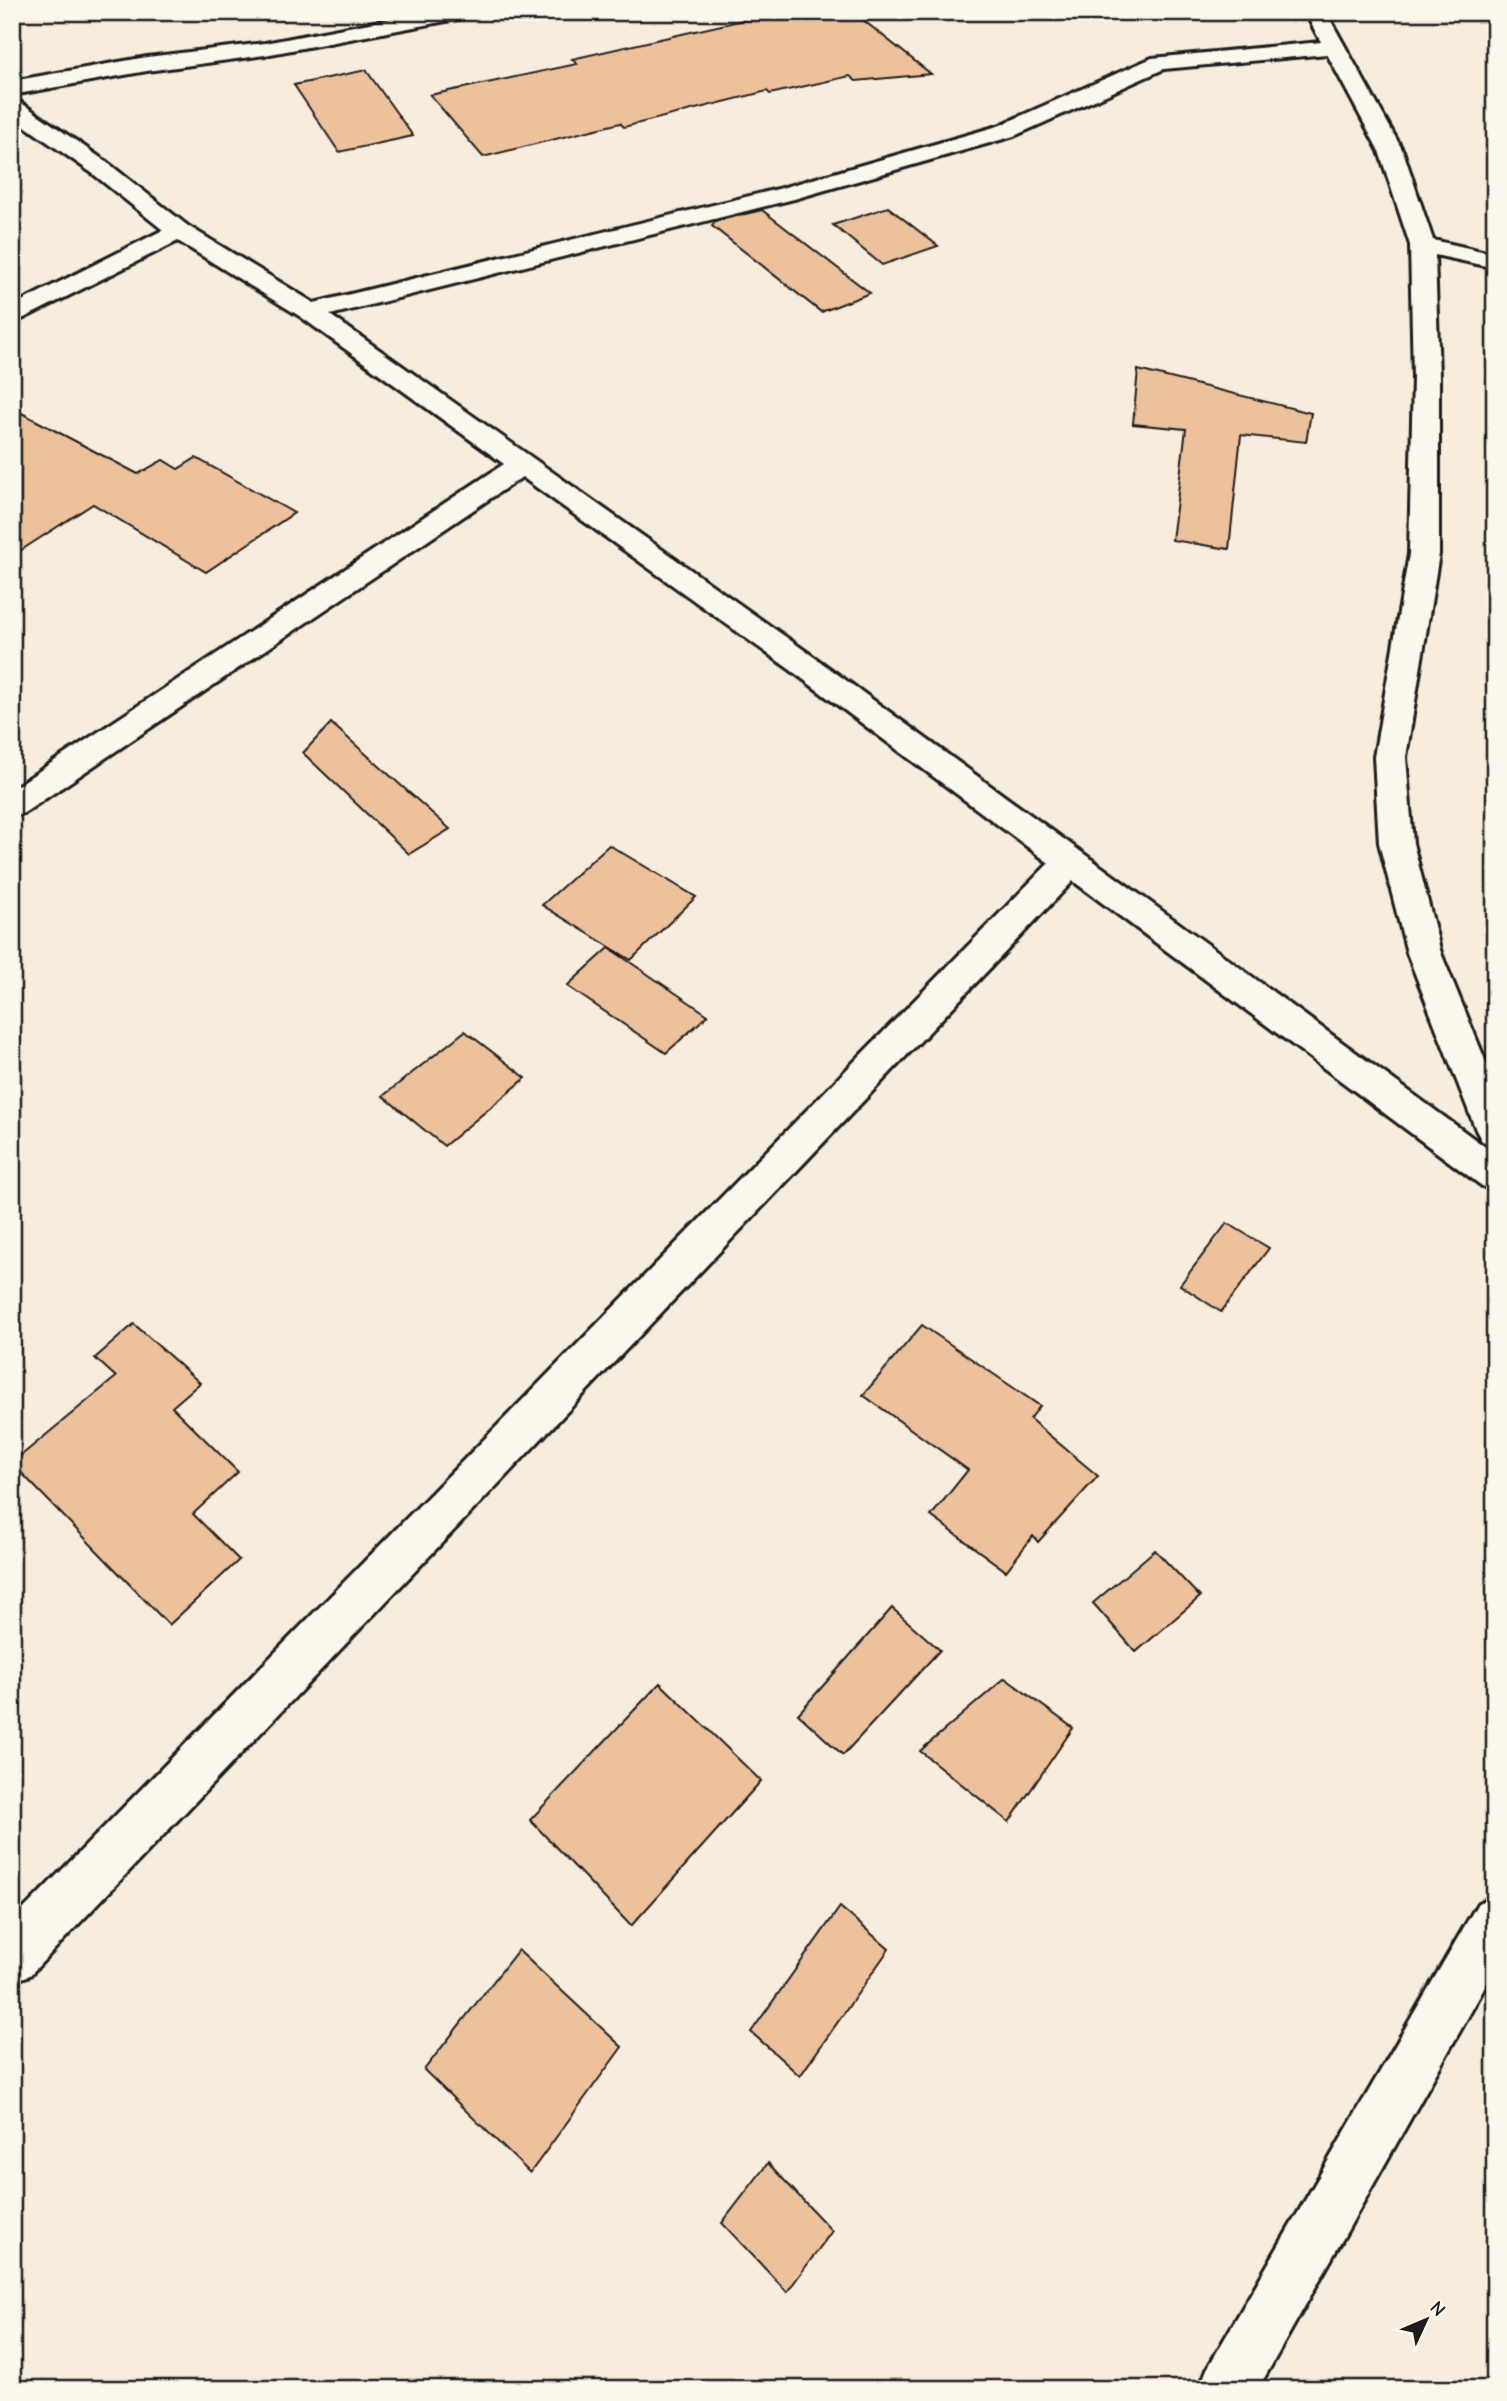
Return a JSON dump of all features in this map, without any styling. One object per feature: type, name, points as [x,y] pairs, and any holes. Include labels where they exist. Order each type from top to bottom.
[{"type":"street","points":[[12,88],[147,64],[265,49],[462,12]]},
{"type":"street","points":[[1315,12],[1391,151],[1422,245],[1426,377],[1424,554],[1390,757],[1396,843],[1423,953],[1495,1130]]},
{"type":"street","points":[[310,312],[786,194],[1006,131],[1160,63],[1335,47]]},
{"type":"street","points":[[12,107],[100,167],[179,231],[310,312],[520,465],[803,664],[1495,1175]]},
{"type":"street","points":[[12,316],[179,231]]},
{"type":"street","points":[[1422,245],[1495,261]]},
{"type":"street","points":[[12,805],[520,465]]},
{"type":"street","points":[[12,1957],[1070,863]]},
{"type":"street","points":[[1227,2389],[1495,1920]]},
{"type":"building","points":[[779,12],[853,12],[931,74],[856,81],[850,76],[770,94],[767,91],[624,127],[620,123],[483,157],[430,95],[577,64],[572,59]]},
{"type":"building","points":[[366,70],[413,136],[339,152],[294,85]]},
{"type":"building","points":[[888,207],[938,246],[882,265],[833,225]]},
{"type":"building","points":[[762,210],[870,293],[821,312],[712,226],[716,221]]},
{"type":"building","points":[[1138,370],[1311,413],[1306,442],[1241,435],[1229,549],[1172,540],[1186,429],[1133,424]]},
{"type":"building","points":[[12,408],[138,474],[163,460],[178,469],[196,458],[294,513],[206,572],[93,504],[12,556]]},
{"type":"building","points":[[331,723],[450,829],[409,854],[303,753]]},
{"type":"building","points":[[609,845],[696,897],[631,960],[542,905]]},
{"type":"building","points":[[609,948],[708,1015],[666,1053],[567,986]]},
{"type":"building","points":[[465,1031],[526,1078],[444,1146],[383,1096]]},
{"type":"building","points":[[1227,1223],[1269,1248],[1221,1312],[1180,1285]]},
{"type":"building","points":[[134,1324],[200,1383],[172,1407],[238,1472],[193,1514],[239,1560],[169,1625],[12,1463],[116,1377],[95,1358]]},
{"type":"building","points":[[922,1325],[1040,1406],[1030,1419],[1098,1476],[1038,1542],[1033,1536],[1006,1571],[931,1516],[968,1470],[863,1395]]},
{"type":"building","points":[[1155,1550],[1200,1597],[1136,1652],[1093,1603]]},
{"type":"building","points":[[892,1608],[940,1650],[843,1755],[798,1714]]},
{"type":"building","points":[[1005,1678],[1073,1728],[1009,1822],[920,1751]]},
{"type":"building","points":[[660,1683],[761,1781],[631,1926],[530,1820]]},
{"type":"building","points":[[840,1907],[889,1949],[800,2076],[751,2032]]},
{"type":"building","points":[[518,1950],[622,2047],[530,2173],[424,2070]]},
{"type":"building","points":[[768,2163],[832,2231],[787,2292],[722,2223]]}]
